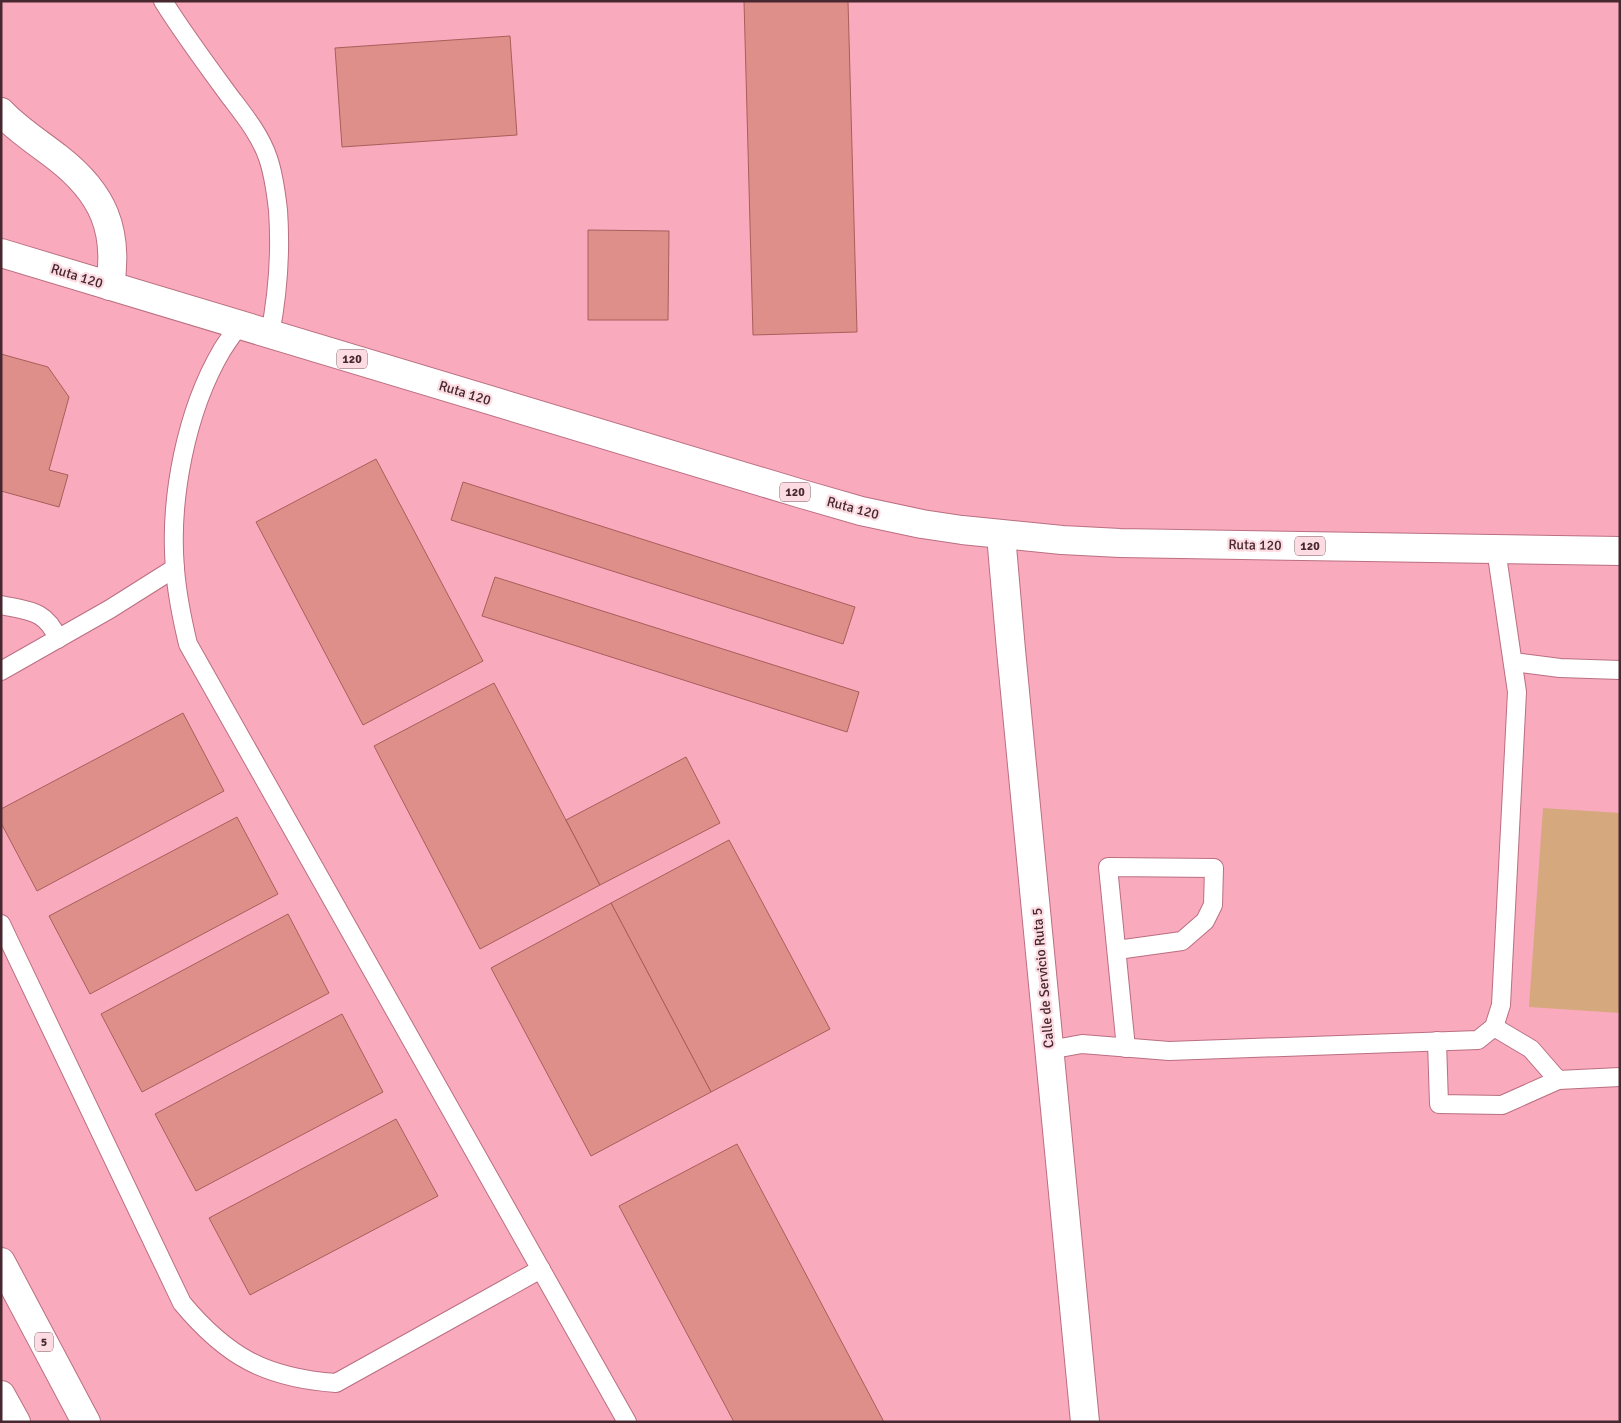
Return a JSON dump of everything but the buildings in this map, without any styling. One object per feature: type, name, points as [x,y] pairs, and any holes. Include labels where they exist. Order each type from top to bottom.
[{"type":"main road","points":[[1,112],[19,129],[72,170],[97,199],[107,218],[113,248],[110,286]]},
{"type":"main road","name":"Ruta 120","points":[[1,253],[861,511],[930,525],[1002,535],[1120,543],[1620,551]]},
{"type":"main road","name":"Calle de Servicio Ruta 5","points":[[1002,535],[1011,650],[1085,1422]]},
{"type":"main road","name":"5","points":[[1,1262],[86,1422]]},
{"type":"main road","points":[[1,1395],[16,1422]]},
{"type":"lane","points":[[163,1],[180,29],[251,126],[268,157],[274,176],[280,258],[275,309],[270,334]]},
{"type":"lane","points":[[239,325],[222,350],[193,418],[183,454],[177,490],[174,529],[175,568],[188,644],[627,1422]]},
{"type":"lane","points":[[1049,1050],[1082,1044],[1169,1051],[1478,1040],[1494,1027],[1502,1005],[1517,692],[1496,550]]},
{"type":"lane","points":[[1,671],[110,609],[175,568]]},
{"type":"lane","points":[[1,605],[35,613],[46,619],[53,627],[58,639]]},
{"type":"lane","points":[[1513,662],[1560,668],[1620,670]]},
{"type":"lane","points":[[1117,950],[1182,941],[1205,921],[1214,905],[1214,868],[1108,867],[1126,1048]]},
{"type":"lane","points":[[1,924],[182,1302],[198,1322],[235,1353],[256,1365],[279,1374],[307,1380],[336,1383],[541,1270]]},
{"type":"lane","points":[[1494,1027],[1531,1049],[1558,1080]]},
{"type":"lane","points":[[1437,1041],[1439,1104],[1502,1105],[1558,1080],[1620,1077]]},
{"type":"shaded area","points":[[1543,808],[1620,813],[1620,1013],[1529,1007]]}]
